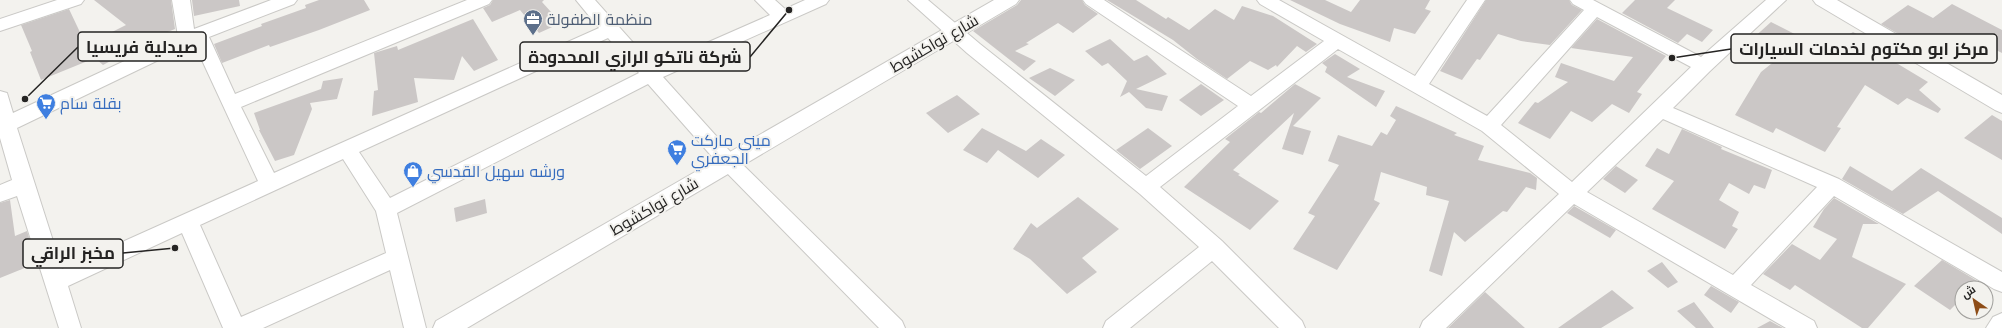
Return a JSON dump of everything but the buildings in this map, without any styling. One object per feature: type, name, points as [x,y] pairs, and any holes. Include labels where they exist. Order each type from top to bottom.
[{"type":"street","points":[[0,25],[75,0]]},
{"type":"street","points":[[181,0],[193,37],[230,104],[270,185]]},
{"type":"street","points":[[6,125],[193,37],[288,0]]},
{"type":"street","points":[[230,104],[483,0]]},
{"type":"street","points":[[585,0],[729,163],[894,328]]},
{"type":"street","points":[[764,0],[784,17]]},
{"type":"street","points":[[386,209],[650,75],[820,0]]},
{"type":"street","points":[[917,0],[953,32],[1146,188],[1214,247],[1294,328]]},
{"type":"street","name":"شارع نواكشوط","points":[[445,328],[1009,0]]},
{"type":"street","points":[[1092,0],[1252,106]]},
{"type":"street","points":[[1266,0],[1489,126],[1572,193],[1736,286],[1806,328]]},
{"type":"street","points":[[1418,86],[1476,0]]},
{"type":"street","points":[[1579,0],[1703,66]]},
{"type":"street","points":[[1430,328],[1660,110],[1703,66],[1777,0]]},
{"type":"street","points":[[1823,0],[2002,104]]},
{"type":"street","points":[[1489,126],[1595,9]]},
{"type":"street","points":[[56,281],[612,29]]},
{"type":"street","points":[[1146,188],[1337,40]]},
{"type":"street","points":[[0,98],[6,125],[70,328]]},
{"type":"street","points":[[1660,110],[1832,185],[2002,283]]},
{"type":"street","points":[[347,149],[386,209],[415,328]]},
{"type":"street","points":[[0,194],[24,184]]},
{"type":"street","points":[[1736,286],[1832,185]]},
{"type":"street","points":[[188,222],[234,328]]},
{"type":"street","points":[[1114,328],[1214,247]]},
{"type":"street","points":[[240,328],[398,257]]},
{"type":"street","points":[[1998,328],[2002,324]]},
{"type":"place","name":"شركة ناتكو الرازي المحدودة","points":[[789,10]]},
{"type":"place","name":"منظمة الطفولة","points":[[533,36]]},
{"type":"place","name":"مركز ابو مكتوم لخدمات السيارات","points":[[1672,58]]},
{"type":"place","name":"صيدلية فريسيا","points":[[25,99]]},
{"type":"place","name":"بقلة سام","points":[[46,120]]},
{"type":"place","name":"ميني ماركت الجعفري","points":[[677,166]]},
{"type":"place","name":"ورشه سهيل القدسي","points":[[413,188]]},
{"type":"place","name":"مخبز الراقي","points":[[175,248]]}]
